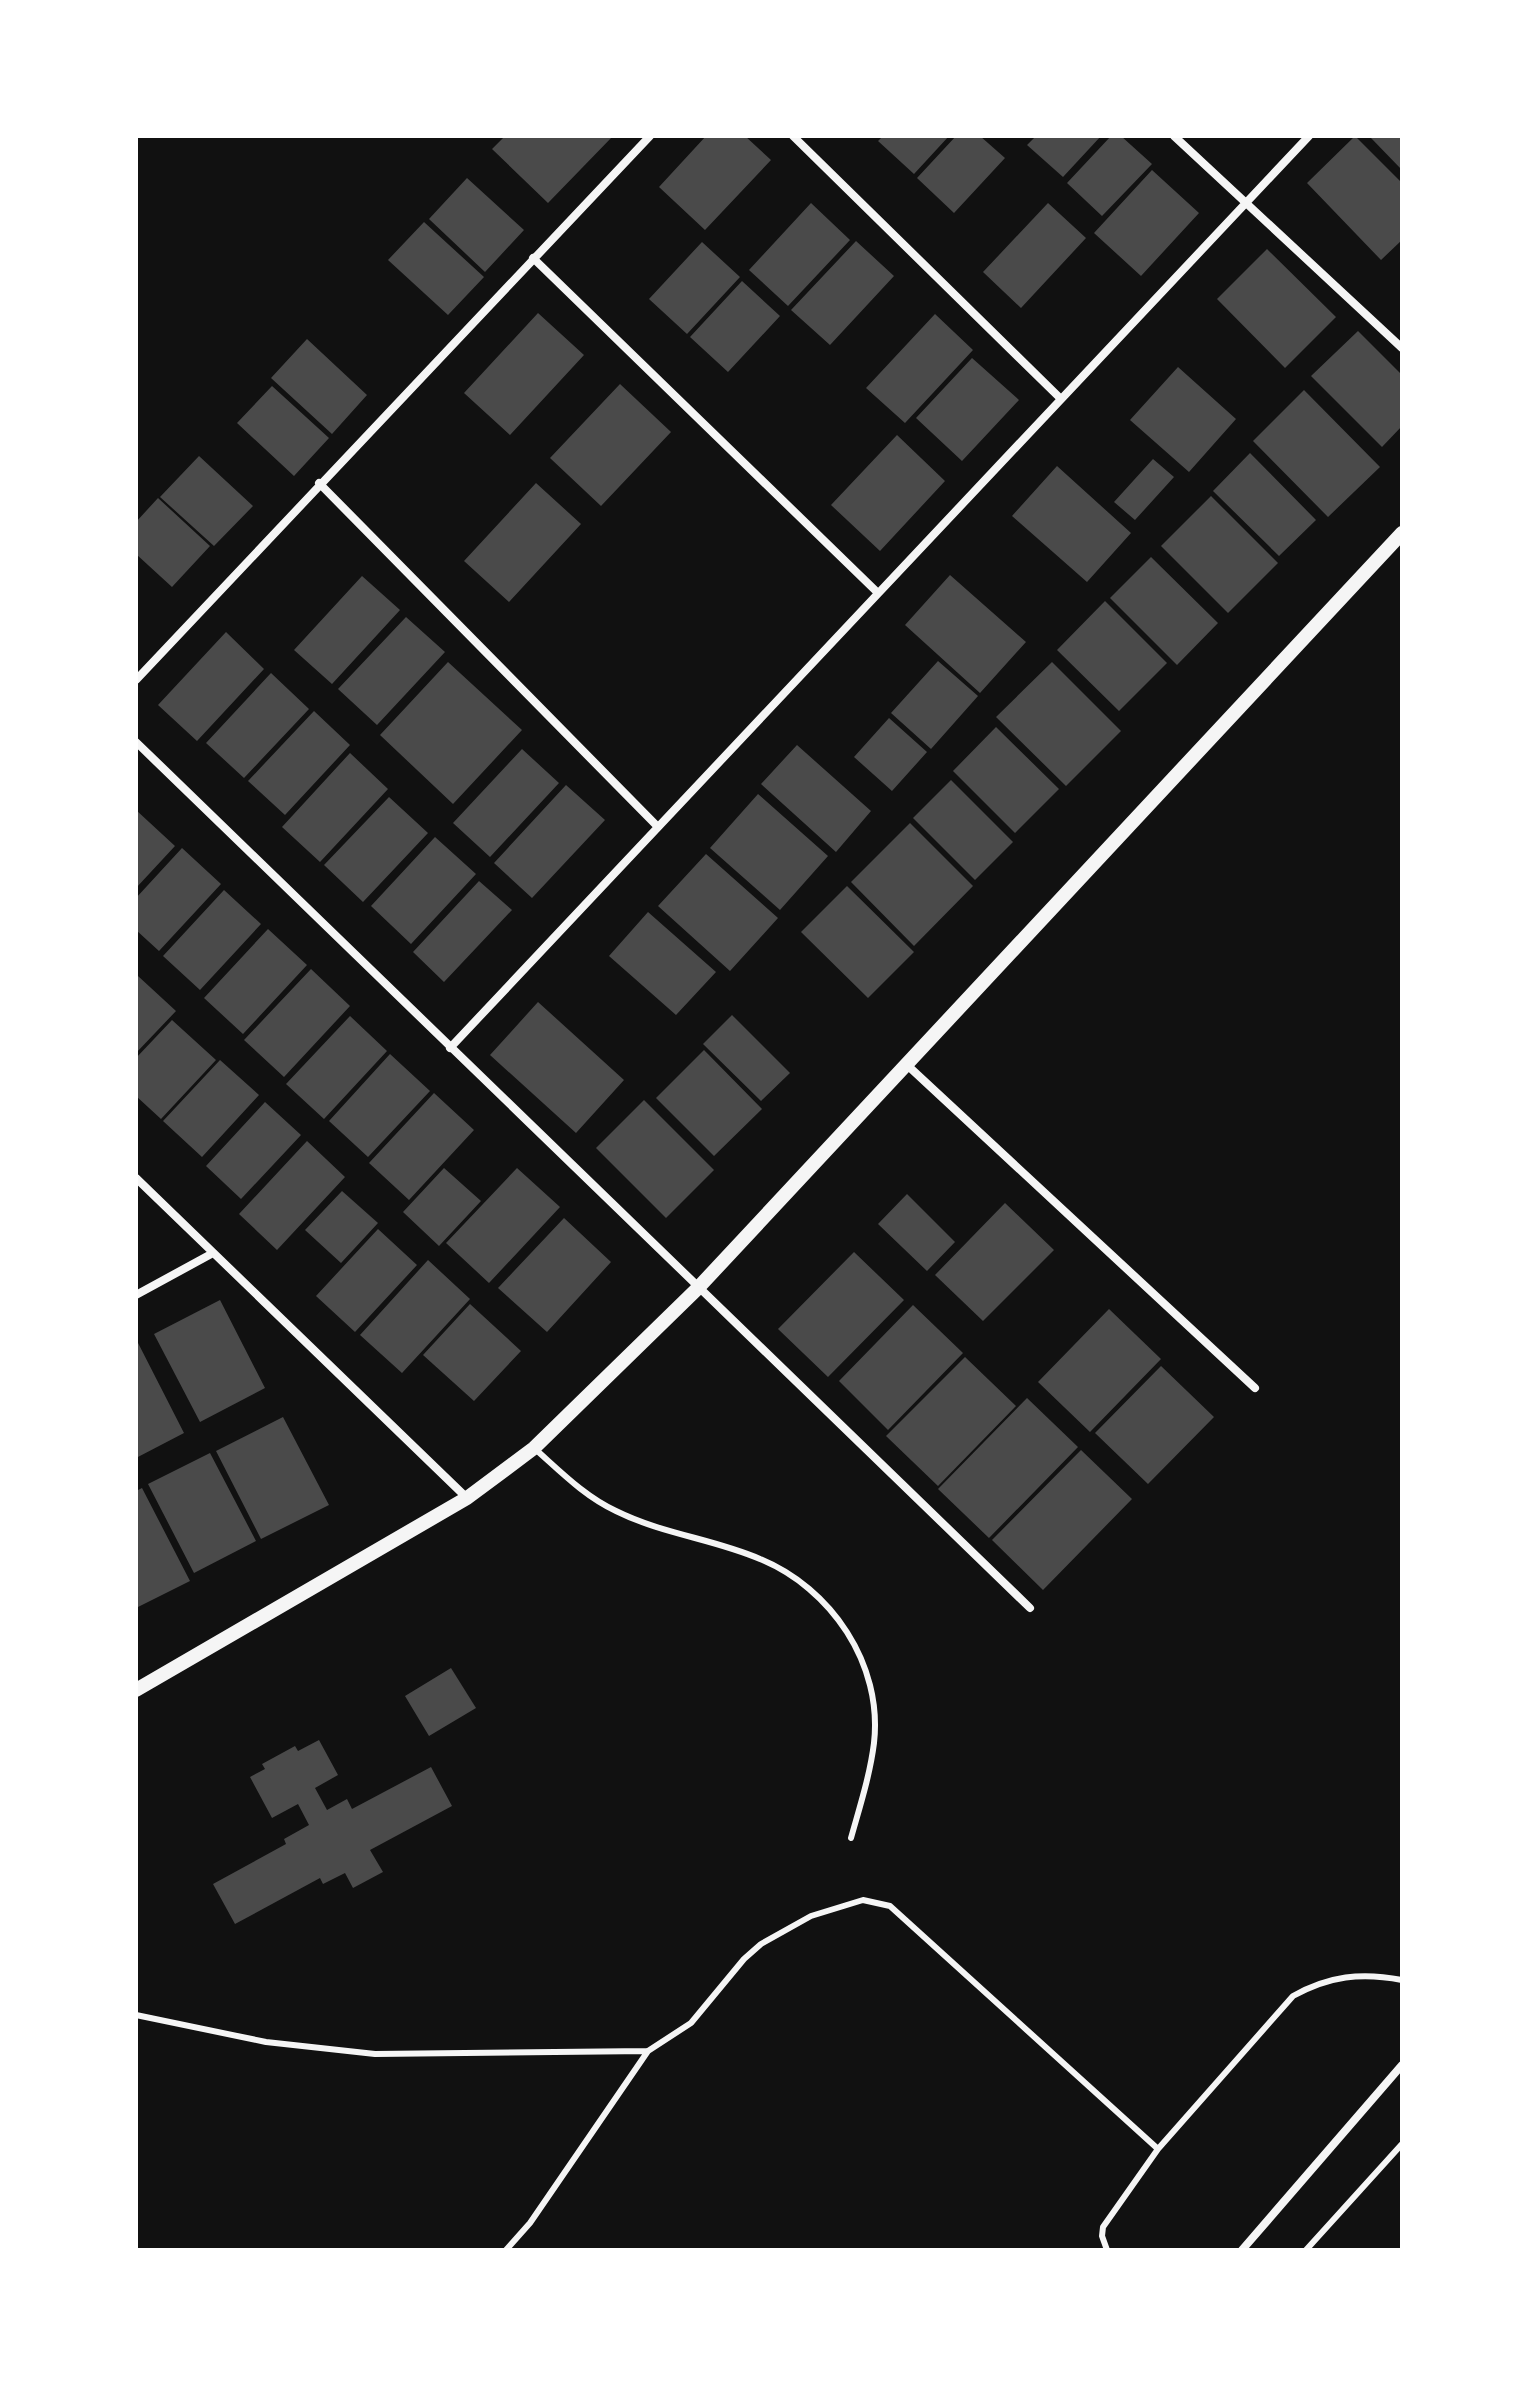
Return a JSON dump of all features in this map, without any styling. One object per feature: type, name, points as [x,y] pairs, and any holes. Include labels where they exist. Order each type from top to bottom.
[{"type":"street","points":[[136,680],[650,136]]},
{"type":"street","points":[[793,136],[1061,399]]},
{"type":"street","points":[[1174,136],[1402,348]]},
{"type":"street","points":[[450,1048],[1309,136]]},
{"type":"street","points":[[533,258],[878,593]]},
{"type":"street","points":[[319,483],[658,827]]},
{"type":"street","points":[[136,1690],[467,1498],[534,1448],[697,1289],[1402,533]]},
{"type":"street","points":[[136,742],[697,1289],[1030,1608]]},
{"type":"street","points":[[906,1064],[1255,1388]]},
{"type":"street","points":[[136,1178],[467,1498]]},
{"type":"street","points":[[136,1295],[213,1253]]},
{"type":"street","points":[[1242,2250],[1402,2065]]},
{"type":"lane","points":[[534,1448],[590,1498],[617,1512],[686,1538],[758,1558],[800,1578],[819,1594],[866,1667],[873,1707],[874,1740],[851,1838]]},
{"type":"lane","points":[[506,2250],[530,2223],[648,2051],[691,2023],[744,1959],[761,1944],[811,1916],[863,1900],[890,1906],[1158,2149]]},
{"type":"lane","points":[[1107,2250],[1103,2227],[1158,2149],[1293,1996],[1319,1981],[1342,1977],[1373,1974],[1402,1980]]},
{"type":"lane","points":[[136,2015],[266,2042],[360,2053],[648,2051]]},
{"type":"lane","points":[[1306,2250],[1402,2144]]},
{"type":"building","points":[[505,136],[613,136],[548,203],[492,149]]},
{"type":"building","points":[[706,136],[745,136],[771,160],[705,230],[659,187]]},
{"type":"building","points":[[883,136],[949,136],[914,174],[878,141]]},
{"type":"building","points":[[956,136],[980,136],[1005,158],[954,213],[917,178]]},
{"type":"building","points":[[1036,136],[1101,136],[1063,177],[1027,145]]},
{"type":"building","points":[[1111,136],[1121,136],[1152,164],[1102,216],[1067,183]]},
{"type":"building","points":[[1355,136],[1402,183],[1402,240],[1381,260],[1307,183]]},
{"type":"building","points":[[1402,136],[1402,170],[1371,138]]},
{"type":"building","points":[[1152,170],[1199,213],[1141,276],[1094,233]]},
{"type":"building","points":[[467,178],[524,230],[485,272],[429,219]]},
{"type":"building","points":[[811,203],[850,240],[788,306],[749,270]]},
{"type":"building","points":[[1048,203],[1086,238],[1021,308],[983,272]]},
{"type":"building","points":[[424,222],[484,277],[448,315],[388,260]]},
{"type":"building","points":[[856,241],[894,276],[830,345],[791,310]]},
{"type":"building","points":[[702,242],[740,277],[687,334],[649,299]]},
{"type":"building","points":[[1267,249],[1336,317],[1285,368],[1217,299]]},
{"type":"building","points":[[742,281],[780,316],[728,372],[690,337]]},
{"type":"building","points":[[538,313],[584,355],[510,435],[464,393]]},
{"type":"building","points":[[935,314],[973,350],[905,423],[866,388]]},
{"type":"building","points":[[1358,331],[1402,375],[1402,426],[1382,447],[1311,376]]},
{"type":"building","points":[[307,339],[367,395],[332,434],[271,378]]},
{"type":"building","points":[[972,358],[1019,400],[962,461],[916,418]]},
{"type":"building","points":[[1178,367],[1236,419],[1189,472],[1130,420]]},
{"type":"building","points":[[620,384],[671,432],[601,506],[550,458]]},
{"type":"building","points":[[272,386],[329,438],[294,476],[237,423]]},
{"type":"building","points":[[1304,390],[1380,467],[1328,517],[1253,441]]},
{"type":"building","points":[[897,435],[945,481],[880,551],[831,505]]},
{"type":"building","points":[[1250,453],[1316,520],[1279,556],[1213,491]]},
{"type":"building","points":[[199,456],[253,506],[214,546],[160,497]]},
{"type":"building","points":[[1153,459],[1174,477],[1135,520],[1114,502]]},
{"type":"building","points":[[1057,466],[1131,533],[1087,582],[1012,516]]},
{"type":"building","points":[[536,483],[581,524],[509,602],[464,561]]},
{"type":"building","points":[[1211,496],[1278,563],[1228,613],[1161,546]]},
{"type":"building","points":[[158,498],[210,546],[172,587],[136,554],[136,522]]},
{"type":"building","points":[[1151,557],[1218,623],[1177,665],[1110,598]]},
{"type":"building","points":[[950,575],[1026,642],[980,693],[905,625]]},
{"type":"building","points":[[362,576],[400,610],[332,684],[294,650]]},
{"type":"building","points":[[1105,601],[1167,663],[1119,711],[1057,650]]},
{"type":"building","points":[[406,617],[445,652],[377,725],[338,689]]},
{"type":"building","points":[[226,632],[264,669],[197,741],[158,705]]},
{"type":"building","points":[[938,661],[978,696],[931,749],[891,713]]},
{"type":"building","points":[[448,662],[522,730],[453,804],[380,735]]},
{"type":"building","points":[[1052,662],[1121,731],[1066,786],[996,717]]},
{"type":"building","points":[[271,673],[309,709],[244,778],[206,743]]},
{"type":"building","points":[[314,711],[350,745],[285,815],[248,781]]},
{"type":"building","points":[[889,718],[927,752],[892,791],[854,757]]},
{"type":"building","points":[[996,727],[1059,789],[1015,833],[953,771]]},
{"type":"building","points":[[797,745],[871,811],[836,852],[761,784]]},
{"type":"building","points":[[522,749],[559,783],[490,857],[453,823]]},
{"type":"building","points":[[350,753],[388,789],[320,862],[282,827]]},
{"type":"building","points":[[951,780],[1013,842],[975,880],[913,818]]},
{"type":"building","points":[[566,785],[605,820],[532,898],[494,863]]},
{"type":"building","points":[[758,794],[828,856],[780,910],[710,848]]},
{"type":"building","points":[[389,797],[428,833],[363,902],[324,865]]},
{"type":"building","points":[[136,810],[175,846],[136,888]]},
{"type":"building","points":[[910,823],[973,886],[914,946],[851,882]]},
{"type":"building","points":[[435,837],[476,874],[411,944],[371,906]]},
{"type":"building","points":[[182,848],[221,884],[159,951],[136,930],[136,898]]},
{"type":"building","points":[[706,854],[778,918],[730,971],[658,906]]},
{"type":"building","points":[[479,881],[512,910],[444,982],[413,952]]},
{"type":"building","points":[[847,886],[914,952],[868,998],[801,932]]},
{"type":"building","points":[[224,890],[261,924],[200,990],[163,956]]},
{"type":"building","points":[[648,912],[716,972],[676,1015],[609,956]]},
{"type":"building","points":[[268,929],[307,965],[243,1034],[204,998]]},
{"type":"building","points":[[311,969],[350,1006],[284,1077],[244,1040]]},
{"type":"building","points":[[138,976],[176,1011],[136,1053],[136,978]]},
{"type":"building","points":[[538,1002],[624,1080],[576,1133],[490,1055]]},
{"type":"building","points":[[732,1015],[790,1073],[761,1101],[703,1044]]},
{"type":"building","points":[[350,1016],[387,1051],[324,1119],[286,1084]]},
{"type":"building","points":[[172,1020],[216,1060],[161,1119],[136,1096],[136,1058]]},
{"type":"building","points":[[704,1050],[762,1109],[714,1156],[656,1098]]},
{"type":"building","points":[[390,1054],[430,1091],[368,1157],[329,1121]]},
{"type":"building","points":[[220,1060],[259,1095],[202,1157],[163,1121]]},
{"type":"building","points":[[434,1093],[474,1130],[409,1200],[369,1163]]},
{"type":"building","points":[[644,1100],[714,1170],[666,1218],[596,1148]]},
{"type":"building","points":[[265,1102],[301,1135],[241,1199],[206,1166]]},
{"type":"building","points":[[307,1141],[345,1177],[277,1250],[239,1214]]},
{"type":"building","points":[[444,1168],[481,1201],[439,1246],[403,1212]]},
{"type":"building","points":[[517,1168],[560,1207],[489,1283],[446,1243]]},
{"type":"building","points":[[342,1191],[378,1223],[341,1263],[305,1230]]},
{"type":"building","points":[[907,1194],[955,1242],[927,1271],[878,1224]]},
{"type":"building","points":[[1005,1203],[1054,1250],[983,1321],[935,1275]]},
{"type":"building","points":[[564,1218],[611,1262],[547,1332],[498,1288]]},
{"type":"building","points":[[378,1229],[417,1265],[355,1332],[316,1296]]},
{"type":"building","points":[[854,1252],[904,1300],[828,1377],[778,1329]]},
{"type":"building","points":[[428,1260],[470,1299],[402,1373],[360,1335]]},
{"type":"building","points":[[220,1300],[265,1388],[200,1422],[154,1334]]},
{"type":"building","points":[[470,1304],[521,1351],[474,1401],[423,1355]]},
{"type":"building","points":[[913,1305],[963,1353],[888,1430],[839,1381]]},
{"type":"building","points":[[1109,1309],[1161,1359],[1090,1432],[1038,1382]]},
{"type":"building","points":[[136,1339],[184,1433],[136,1458]]},
{"type":"building","points":[[965,1357],[1016,1406],[938,1486],[886,1436]]},
{"type":"building","points":[[1161,1366],[1214,1417],[1148,1484],[1095,1433]]},
{"type":"building","points":[[1027,1398],[1078,1447],[989,1538],[938,1489]]},
{"type":"building","points":[[283,1417],[329,1505],[261,1539],[216,1451]]},
{"type":"building","points":[[1081,1450],[1132,1499],[1043,1590],[992,1540]]},
{"type":"building","points":[[210,1453],[256,1541],[194,1573],[148,1484]]},
{"type":"building","points":[[142,1488],[190,1581],[136,1608],[136,1491]]},
{"type":"building","points":[[451,1668],[476,1708],[429,1736],[405,1696]]},
{"type":"building","points":[[319,1740],[338,1775],[315,1788],[327,1810],[347,1799],[352,1809],[431,1767],[452,1806],[370,1850],[383,1872],[353,1888],[345,1873],[323,1884],[320,1878],[235,1924],[213,1884],[286,1844],[284,1839],[309,1825],[298,1804],[272,1818],[250,1777],[265,1769],[262,1764],[295,1746],[298,1751]]}]
